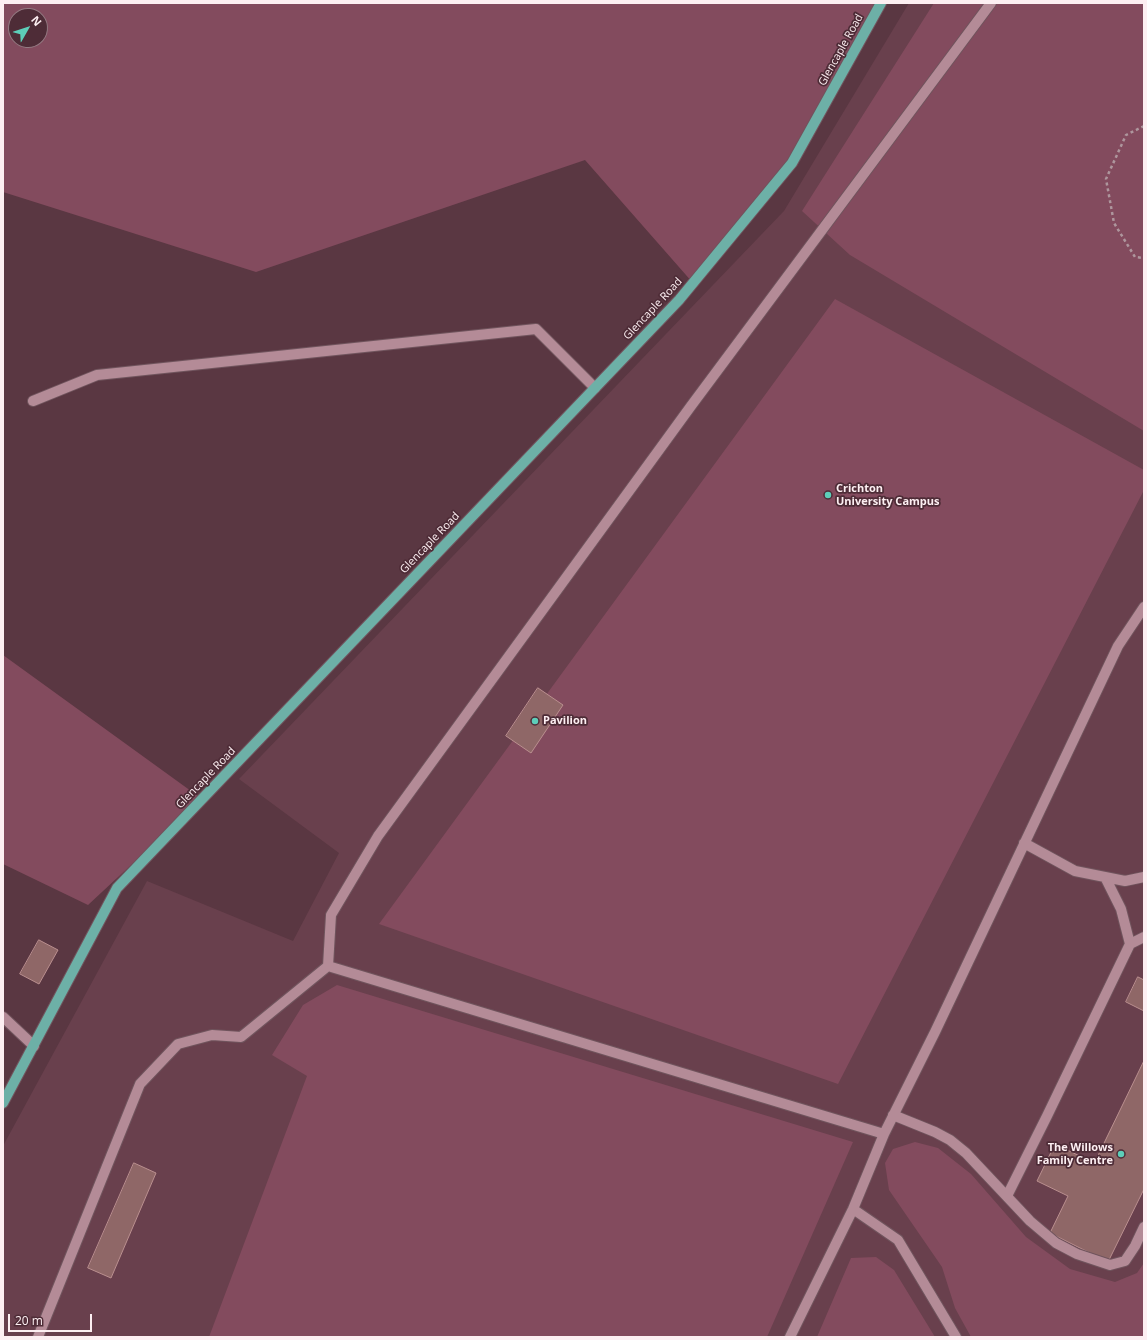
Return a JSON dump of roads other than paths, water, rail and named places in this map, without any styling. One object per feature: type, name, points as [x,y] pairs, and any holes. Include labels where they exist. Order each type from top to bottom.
[{"type":"main road","name":"Glencaple Road","points":[[3,1103],[117,888],[679,300],[792,163],[881,3]]},
{"type":"street","points":[[38,1337],[140,1084],[178,1044],[212,1035],[241,1037],[328,966],[332,915],[378,836],[687,412],[991,3]]},
{"type":"street","points":[[33,401],[97,375],[536,329],[595,388]]},
{"type":"street","points":[[790,1337],[853,1209],[893,1115],[1118,646],[1144,607]]},
{"type":"street","points":[[1024,843],[1075,871],[1125,881],[1144,877]]},
{"type":"street","points":[[1105,877],[1121,909],[1130,944]]},
{"type":"street","points":[[1007,1196],[1130,944],[1144,937]]},
{"type":"street","points":[[328,966],[884,1134]]},
{"type":"street","points":[[3,1017],[34,1046]]},
{"type":"street","points":[[893,1115],[935,1132],[950,1140],[966,1153],[1030,1221],[1056,1243],[1078,1254],[1110,1265],[1125,1261],[1135,1246],[1144,1227]]},
{"type":"street","points":[[853,1209],[898,1240],[956,1337]]},
{"type":"place","name":"Crichton University Campus","points":[[828,495]]},
{"type":"place","name":"Pavilion","points":[[535,721]]},
{"type":"place","name":"The Willows Family Centre","points":[[1121,1154]]}]
